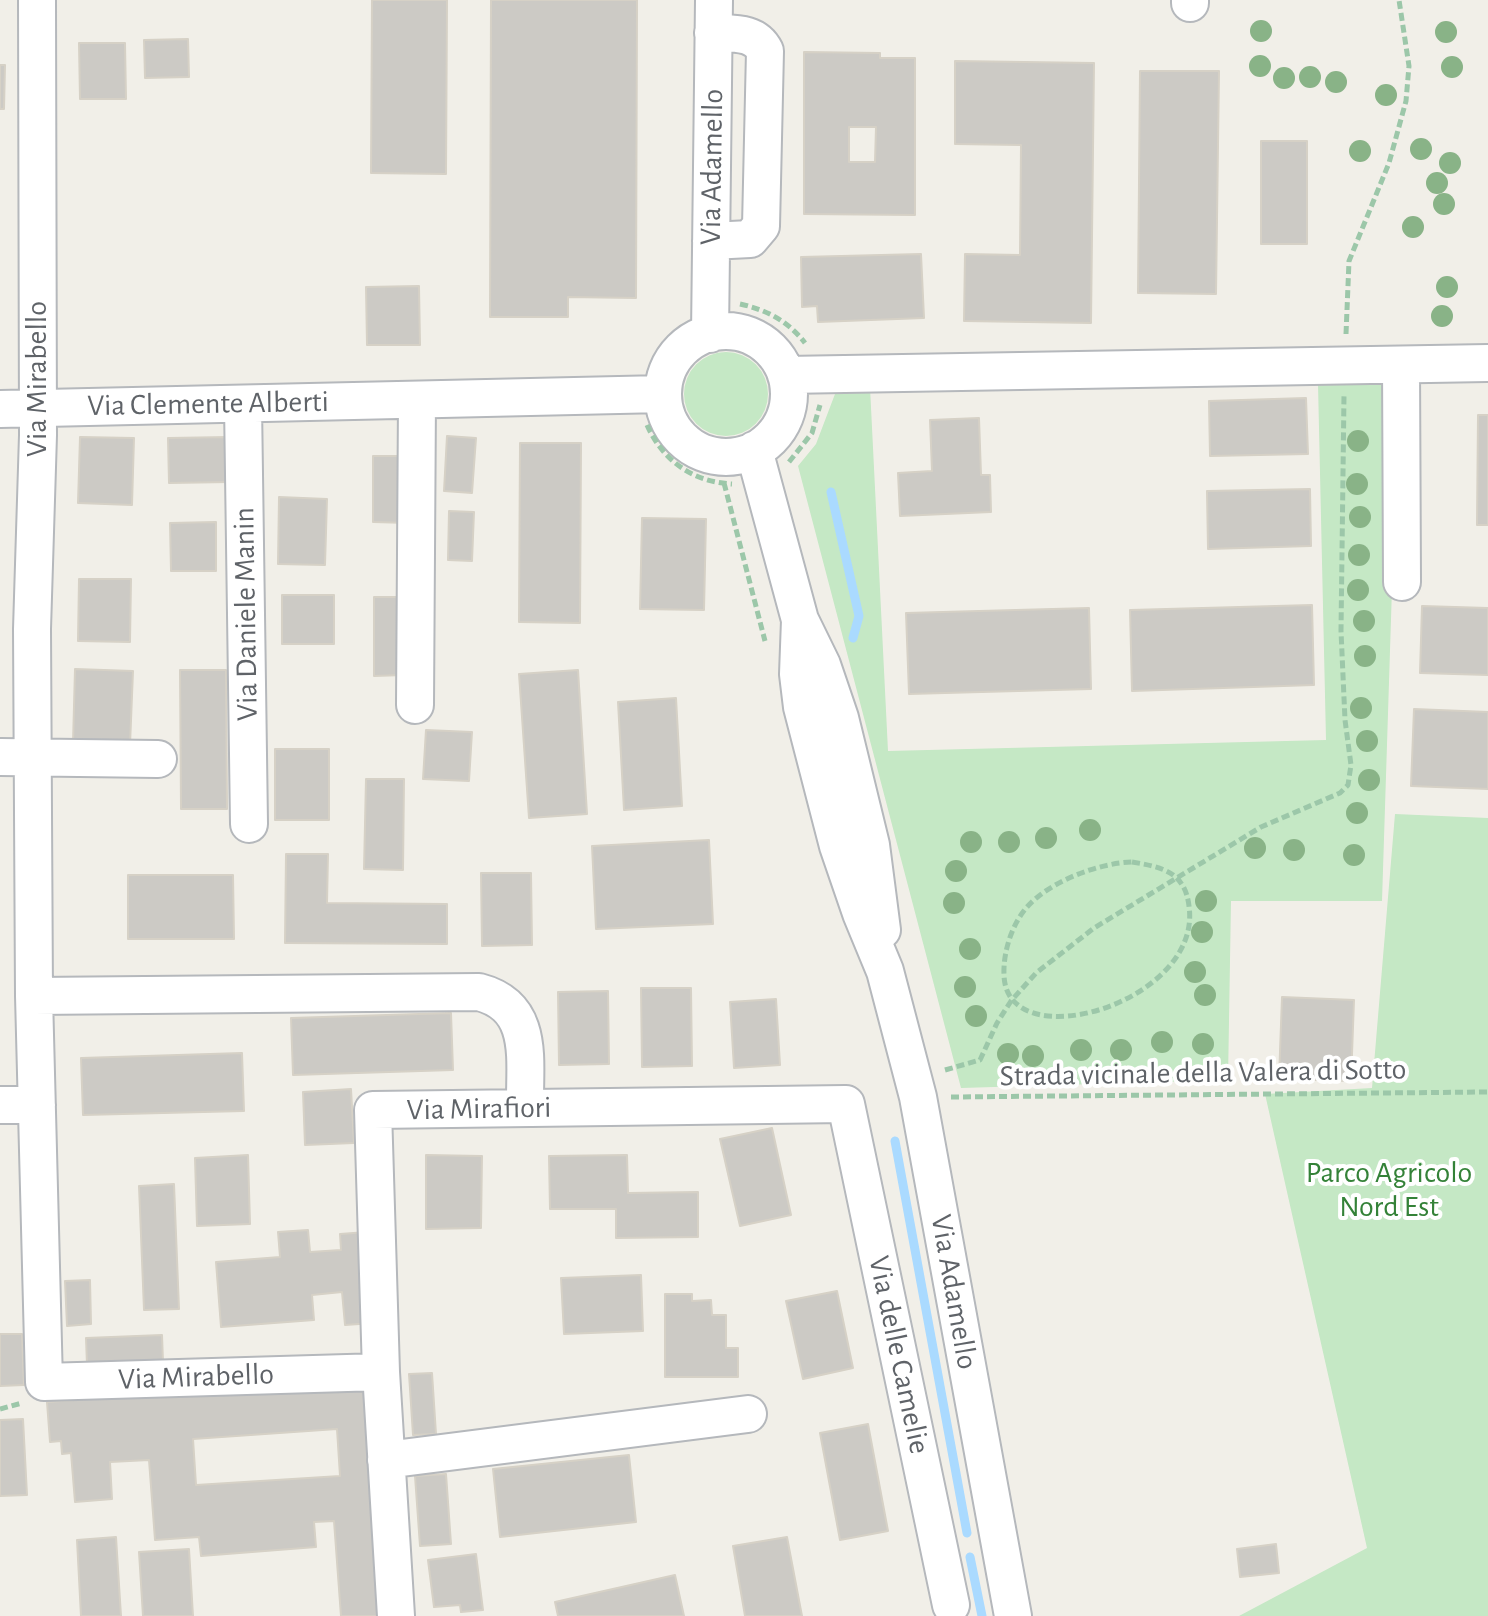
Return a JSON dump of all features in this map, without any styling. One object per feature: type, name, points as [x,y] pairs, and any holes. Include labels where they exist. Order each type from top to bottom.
[{"type":"street","name":"Via Mirabello","points":[[37,0],[38,407],[32,629],[16,757],[34,996],[44,1382],[381,1372]]},
{"type":"street","points":[[711,241],[750,239],[757,234],[763,218],[765,51],[760,41],[714,16]]},
{"type":"street","name":"Via Adamello","points":[[710,334],[714,16]]},
{"type":"street","points":[[802,375],[788,400],[784,419],[758,464],[711,455],[693,448],[671,425],[664,408],[654,405],[674,359],[692,341],[710,334],[728,332],[753,338],[802,375],[1488,363]]},
{"type":"street","points":[[1401,365],[1402,582]]},
{"type":"street","name":"Via Clemente Alberti","points":[[0,409],[417,400],[654,405]]},
{"type":"street","points":[[415,705],[417,400]]},
{"type":"street","name":"Via Daniele Manin","points":[[243,404],[249,824]]},
{"type":"street","name":"Via Adamello","points":[[758,464],[800,620],[798,685],[804,715],[841,855],[885,971],[918,1097],[1013,1616]]},
{"type":"street","points":[[16,757],[158,759]]},
{"type":"street","points":[[34,996],[479,992],[504,1001],[520,1022],[525,1108]]},
{"type":"street","name":"Via Mirafiori","points":[[381,1372],[373,1110],[846,1104]]},
{"type":"street","name":"Via delle Camelie","points":[[846,1104],[951,1605]]},
{"type":"street","points":[[0,1105],[37,1105]]},
{"type":"street","points":[[381,1372],[396,1616]]},
{"type":"street","points":[[386,1460],[748,1414]]},
{"type":"path","points":[[944,1070],[980,1060],[1011,1001],[1036,973],[1094,928],[1261,827],[1340,793],[1348,785],[1351,776],[1341,631],[1349,261],[1389,163],[1406,101],[1409,66],[1399,0]]},
{"type":"path","points":[[654,405],[660,449],[688,473],[724,483],[743,483],[758,464],[787,464],[801,450],[812,433],[820,405],[802,375],[809,349],[792,328],[769,313],[733,303]]},
{"type":"path","points":[[1147,864],[1179,878],[1189,902],[1188,933],[1180,953],[1148,988],[1105,1008],[1076,1015],[1027,1012],[1011,1001],[1005,987],[1005,956],[1016,925],[1028,906],[1065,881],[1103,865],[1147,864]]},
{"type":"path","name":"Strada vicinale della Valera di Sotto","points":[[918,1097],[1488,1092]]},
{"type":"green space","points":[[718,352],[734,352],[750,359],[761,370],[768,394],[765,410],[756,424],[734,436],[718,436],[702,429],[691,418],[684,402],[684,386],[691,370],[702,359]]},
{"type":"green space","points":[[1389,383],[1392,588],[1382,901],[1231,901],[1228,1080],[961,1088],[798,466],[816,444],[835,394],[870,387],[888,751],[1326,740],[1318,384]]},
{"type":"green space","name":"Parco Agricolo Nord Est","points":[[1395,814],[1488,818],[1488,1616],[1239,1616],[1367,1548],[1265,1094],[1372,1088]]},
{"type":"building","points":[[372,0],[447,0],[446,174],[371,173]]},
{"type":"building","points":[[491,0],[637,0],[636,298],[568,297],[568,317],[490,317]]},
{"type":"building","points":[[188,39],[189,77],[145,78],[144,40]]},
{"type":"building","points":[[79,43],[125,43],[126,99],[80,99]]},
{"type":"building","points":[[804,52],[880,53],[880,58],[915,58],[915,215],[804,214]],"holes":[[[849,127],[876,127],[875,162],[849,162]]]},
{"type":"building","points":[[955,61],[1094,63],[1091,323],[964,321],[965,254],[1020,255],[1021,145],[955,144]]},
{"type":"building","points":[[0,65],[5,65],[4,109],[0,109]]},
{"type":"building","points":[[1140,71],[1219,71],[1216,294],[1138,293]]},
{"type":"building","points":[[1261,141],[1307,141],[1307,244],[1261,244]]},
{"type":"building","points":[[921,254],[924,318],[818,322],[817,306],[802,307],[801,257]]},
{"type":"building","points":[[419,286],[420,345],[367,345],[366,287]]},
{"type":"building","points":[[1306,398],[1308,454],[1210,456],[1209,401]]},
{"type":"building","points":[[1478,415],[1488,415],[1488,525],[1477,525]]},
{"type":"building","points":[[979,418],[981,475],[990,475],[991,512],[900,516],[898,473],[932,471],[930,420]]},
{"type":"building","points":[[447,436],[476,438],[472,493],[444,491]]},
{"type":"building","points":[[80,437],[134,438],[132,505],[78,503]]},
{"type":"building","points":[[229,437],[230,482],[169,483],[168,438]]},
{"type":"building","points":[[520,443],[581,443],[580,623],[519,622]]},
{"type":"building","points":[[373,456],[410,456],[409,523],[373,522]]},
{"type":"building","points":[[1310,489],[1311,546],[1208,549],[1207,491]]},
{"type":"building","points":[[279,497],[327,499],[325,565],[278,564]]},
{"type":"building","points":[[449,511],[474,512],[472,561],[448,560]]},
{"type":"building","points":[[642,518],[706,519],[704,610],[640,609]]},
{"type":"building","points":[[216,522],[216,571],[171,571],[170,523]]},
{"type":"building","points":[[79,579],[131,579],[130,642],[78,641]]},
{"type":"building","points":[[282,595],[334,595],[334,644],[282,644]]},
{"type":"building","points":[[374,597],[404,597],[404,675],[374,676]]},
{"type":"building","points":[[1312,605],[1314,685],[1132,691],[1130,610]]},
{"type":"building","points":[[1422,606],[1488,608],[1488,675],[1420,673]]},
{"type":"building","points":[[1089,608],[1091,689],[909,694],[906,613]]},
{"type":"building","points":[[75,669],[133,671],[130,745],[73,743]]},
{"type":"building","points":[[180,670],[226,670],[227,809],[181,809]]},
{"type":"building","points":[[578,670],[587,814],[529,818],[519,674]]},
{"type":"building","points":[[676,698],[682,806],[624,810],[618,702]]},
{"type":"building","points":[[1414,709],[1488,712],[1488,789],[1411,786]]},
{"type":"building","points":[[426,730],[472,732],[469,781],[423,779]]},
{"type":"building","points":[[275,749],[329,749],[329,820],[275,820]]},
{"type":"building","points":[[366,779],[404,779],[403,870],[364,869]]},
{"type":"building","points":[[709,840],[713,924],[596,929],[592,846]]},
{"type":"building","points":[[286,854],[328,854],[327,903],[447,904],[447,944],[285,943]]},
{"type":"building","points":[[481,873],[531,873],[532,945],[482,946]]},
{"type":"building","points":[[128,875],[233,875],[234,939],[128,939]]},
{"type":"building","points":[[641,988],[691,988],[692,1066],[642,1067]]},
{"type":"building","points":[[608,991],[609,1064],[559,1065],[558,992]]},
{"type":"building","points":[[1282,997],[1354,1000],[1351,1081],[1279,1079]]},
{"type":"building","points":[[776,999],[780,1065],[734,1068],[730,1002]]},
{"type":"building","points":[[451,1013],[453,1070],[293,1075],[291,1018]]},
{"type":"building","points":[[242,1053],[244,1111],[83,1115],[81,1058]]},
{"type":"building","points":[[351,1089],[354,1143],[305,1145],[303,1092]]},
{"type":"building","points":[[772,1128],[791,1215],[740,1226],[720,1139]]},
{"type":"building","points":[[248,1155],[250,1224],[197,1226],[195,1158]]},
{"type":"building","points":[[426,1155],[482,1156],[481,1228],[426,1229]]},
{"type":"building","points":[[627,1155],[628,1193],[698,1192],[698,1237],[616,1238],[616,1209],[550,1209],[549,1156]]},
{"type":"building","points":[[174,1184],[179,1309],[144,1310],[139,1186]]},
{"type":"building","points":[[308,1230],[310,1252],[341,1250],[340,1234],[367,1232],[374,1323],[345,1325],[342,1292],[312,1295],[314,1320],[221,1327],[216,1262],[280,1257],[278,1232]]},
{"type":"building","points":[[641,1275],[643,1331],[564,1334],[561,1278]]},
{"type":"building","points":[[90,1280],[91,1324],[67,1326],[65,1281]]},
{"type":"building","points":[[837,1291],[853,1368],[803,1379],[786,1301]]},
{"type":"building","points":[[665,1294],[692,1294],[692,1301],[711,1300],[712,1315],[726,1315],[726,1348],[738,1348],[738,1377],[665,1377]]},
{"type":"building","points":[[0,1334],[22,1334],[24,1385],[0,1386]]},
{"type":"building","points":[[162,1335],[163,1362],[87,1365],[86,1338]]},
{"type":"building","points":[[432,1373],[436,1434],[413,1435],[409,1374]]},
{"type":"building","points":[[372,1378],[390,1616],[341,1616],[334,1521],[314,1522],[316,1547],[201,1556],[199,1537],[155,1540],[149,1460],[110,1462],[112,1499],[75,1502],[71,1453],[62,1454],[61,1441],[50,1442],[47,1402]],"holes":[[[337,1429],[340,1476],[196,1485],[193,1439]]]},
{"type":"building","points":[[23,1419],[27,1495],[0,1496],[0,1420]]},
{"type":"building","points":[[868,1424],[888,1531],[840,1540],[820,1433]]},
{"type":"building","points":[[629,1455],[636,1522],[500,1537],[493,1469]]},
{"type":"building","points":[[446,1474],[451,1544],[420,1546],[415,1476]]},
{"type":"building","points":[[116,1537],[121,1616],[81,1616],[77,1540]]},
{"type":"building","points":[[787,1537],[802,1616],[745,1616],[733,1546]]},
{"type":"building","points":[[1276,1544],[1279,1573],[1240,1577],[1237,1549]]},
{"type":"building","points":[[189,1549],[193,1616],[143,1616],[139,1552]]},
{"type":"building","points":[[476,1554],[483,1610],[461,1612],[460,1605],[434,1607],[428,1560]]},
{"type":"building","points":[[675,1575],[684,1616],[558,1616],[555,1602]]},
{"type":"waterway","points":[[831,492],[859,616],[853,638]]},
{"type":"waterway","points":[[895,1141],[967,1533]]},
{"type":"waterway","points":[[970,1557],[982,1616]]}]
